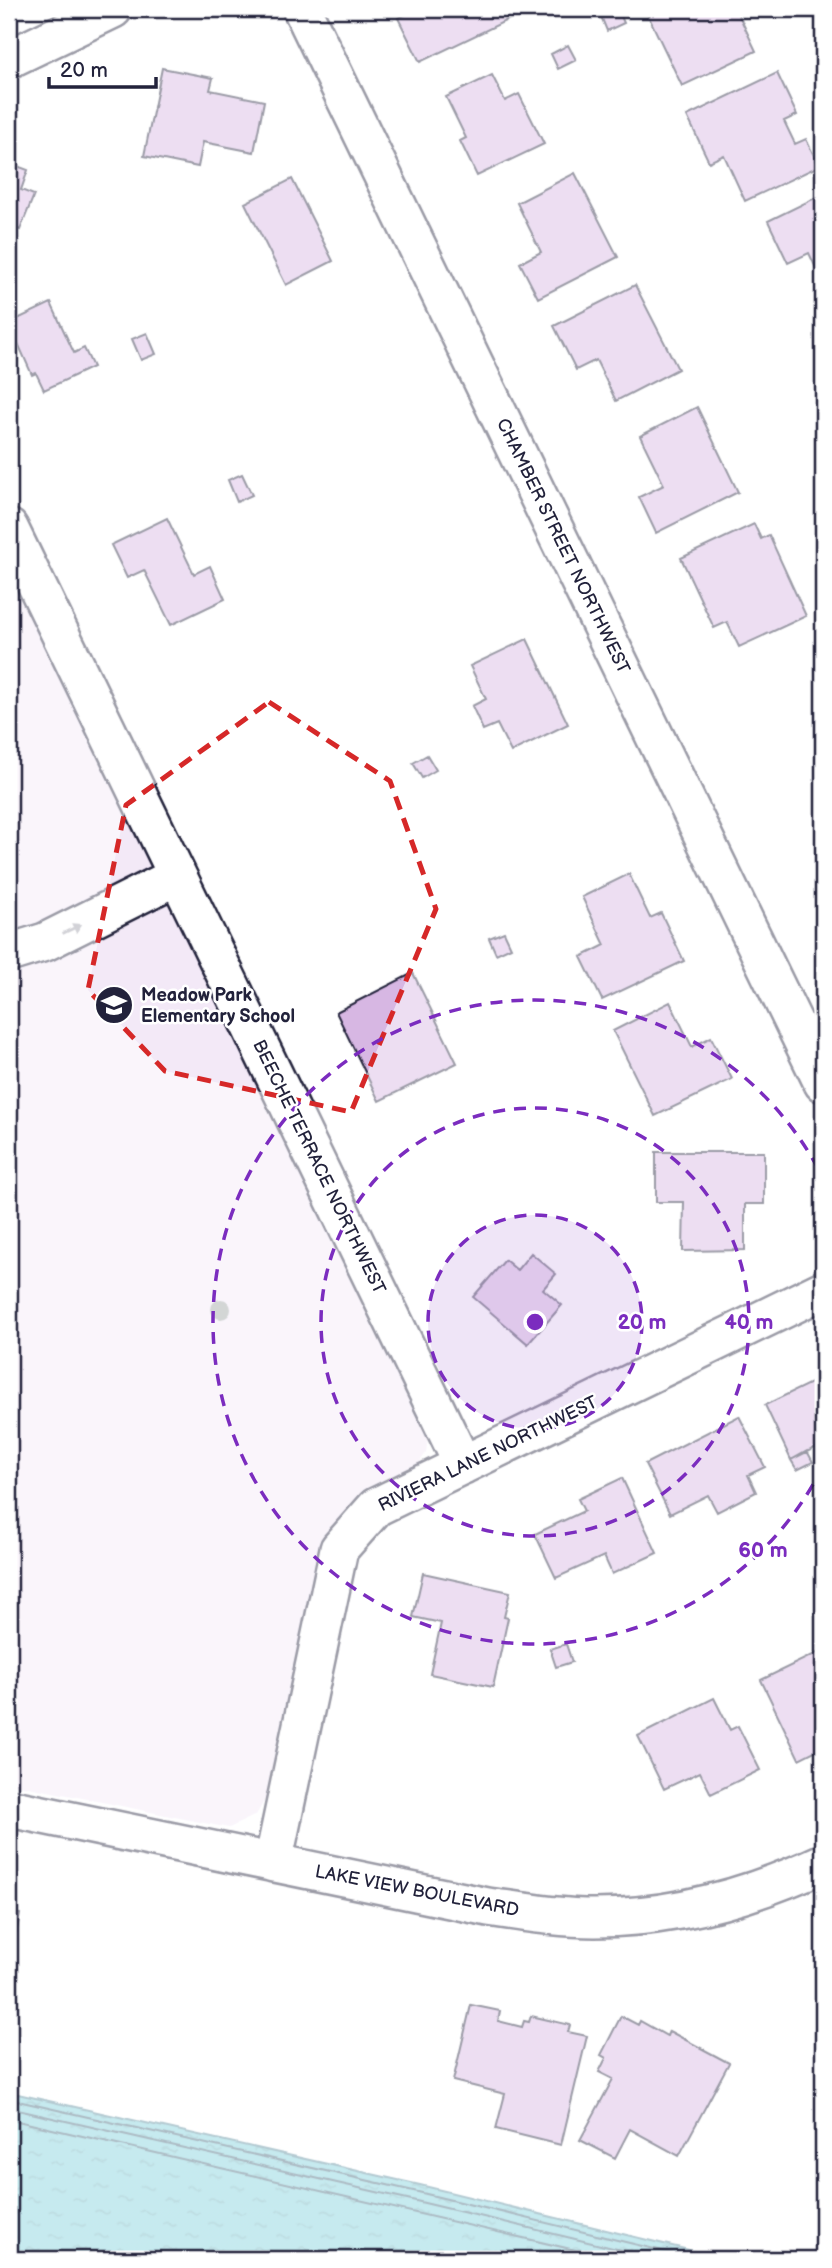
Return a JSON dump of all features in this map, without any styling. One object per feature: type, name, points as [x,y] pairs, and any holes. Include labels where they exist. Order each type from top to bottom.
[{"type":"street","points":[[9,60],[113,9]]},
{"type":"street","name":"CHAMBER STREET NORTHWEST","points":[[302,9],[823,1083]]},
{"type":"street","name":"BEECHE TERRACE NORTHWEST","points":[[9,528],[463,1465]]},
{"type":"street","points":[[9,953],[44,943],[177,876]]},
{"type":"street","name":"RIVIERA LANE NORTHWEST","points":[[273,1863],[339,1549],[376,1507],[823,1290]]},
{"type":"street","name":"LAKE VIEW BOULEVARD","points":[[9,1808],[488,1907],[542,1915],[596,1918],[650,1914],[703,1905],[755,1891],[823,1863]]},
{"type":"highlighted area","points":[[269,702],[390,781],[436,909],[351,1112],[165,1071],[88,990],[126,805]]},
{"type":"shaded area","name":"Meadow Park Elementary School","points":[[9,575],[428,1435],[426,1453],[417,1466],[362,1499],[270,1791],[256,1815],[229,1828],[9,1783]]},
{"type":"water","points":[[9,2092],[420,2185],[726,2259],[9,2259]]},
{"type":"building","points":[[405,9],[518,9],[520,14],[420,62],[398,18],[407,14]]},
{"type":"building","points":[[618,9],[624,23],[607,31],[600,14]]},
{"type":"building","points":[[645,9],[736,9],[756,51],[682,86]]},
{"type":"building","points":[[568,45],[576,60],[558,69],[551,54]]},
{"type":"building","points":[[162,68],[213,78],[210,90],[264,101],[254,152],[203,142],[198,167],[144,156]]},
{"type":"building","points":[[777,73],[797,115],[784,121],[795,144],[806,139],[819,166],[745,201],[724,155],[709,162],[687,116]]},
{"type":"building","points":[[492,75],[505,101],[519,94],[544,144],[477,176],[460,141],[466,138],[446,97]]},
{"type":"building","points":[[9,163],[28,170],[21,190],[34,195],[20,230],[9,226]]},
{"type":"building","points":[[575,173],[618,257],[538,298],[520,263],[541,252],[517,203]]},
{"type":"building","points":[[292,179],[333,261],[286,285],[245,203]]},
{"type":"building","points":[[823,194],[823,283],[809,253],[788,263],[768,221]]},
{"type":"building","points":[[635,285],[678,369],[616,401],[596,360],[576,370],[554,326]]},
{"type":"building","points":[[51,303],[74,353],[84,348],[93,367],[44,390],[36,373],[32,375],[9,323]]},
{"type":"building","points":[[147,333],[156,354],[141,360],[132,339]]},
{"type":"building","points":[[697,407],[738,492],[656,533],[639,497],[664,485],[640,436]]},
{"type":"building","points":[[242,474],[252,495],[237,502],[228,480]]},
{"type":"building","points":[[167,518],[194,574],[210,566],[225,599],[171,625],[144,570],[127,578],[111,545]]},
{"type":"building","points":[[754,524],[761,539],[769,535],[806,616],[739,647],[727,622],[714,628],[681,558]]},
{"type":"building","points":[[527,639],[568,724],[511,752],[497,724],[483,730],[472,706],[486,699],[470,666]]},
{"type":"building","points":[[427,755],[436,770],[422,778],[413,763]]},
{"type":"building","points":[[629,874],[650,918],[661,913],[684,961],[602,1000],[581,957],[605,945],[582,897]]},
{"type":"building","points":[[504,932],[511,947],[496,954],[489,938]]},
{"type":"building","points":[[413,973],[457,1063],[379,1101],[336,1012]]},
{"type":"building","points":[[670,1002],[692,1047],[711,1037],[732,1079],[655,1116],[613,1031]]},
{"type":"building","points":[[656,1152],[764,1152],[764,1204],[745,1204],[745,1250],[683,1251],[684,1202],[656,1202]]},
{"type":"building","points":[[531,1253],[556,1274],[543,1289],[562,1305],[528,1344],[473,1297],[505,1260],[517,1270]]},
{"type":"building","points":[[823,1377],[823,1444],[791,1460],[765,1405]]},
{"type":"building","points":[[739,1416],[765,1467],[748,1475],[756,1492],[717,1512],[708,1495],[670,1514],[645,1464]]},
{"type":"building","points":[[807,1451],[813,1462],[797,1470],[791,1460]]},
{"type":"building","points":[[622,1478],[657,1553],[612,1574],[604,1556],[556,1578],[535,1534],[584,1511],[578,1499]]},
{"type":"building","points":[[423,1573],[510,1592],[504,1617],[508,1618],[493,1687],[430,1674],[441,1623],[413,1617]]},
{"type":"building","points":[[566,1644],[572,1662],[556,1667],[550,1649]]},
{"type":"building","points":[[823,1650],[823,1747],[799,1759],[761,1680]]},
{"type":"building","points":[[714,1698],[730,1730],[738,1726],[760,1770],[711,1794],[700,1772],[664,1789],[638,1736]]},
{"type":"building","points":[[9,1912],[20,1914],[9,1970]]},
{"type":"building","points":[[471,2005],[500,2011],[498,2021],[522,2027],[524,2021],[529,2022],[531,2016],[570,2025],[568,2032],[587,2036],[561,2145],[496,2129],[505,2094],[453,2081]]},
{"type":"building","points":[[621,2016],[638,2025],[640,2021],[667,2036],[669,2031],[729,2063],[679,2156],[630,2129],[615,2158],[580,2140],[613,2079],[599,2072],[606,2058],[601,2055]]},
{"type":"place","name":"Meadow Park Elementary School","points":[[114,1005]]}]
